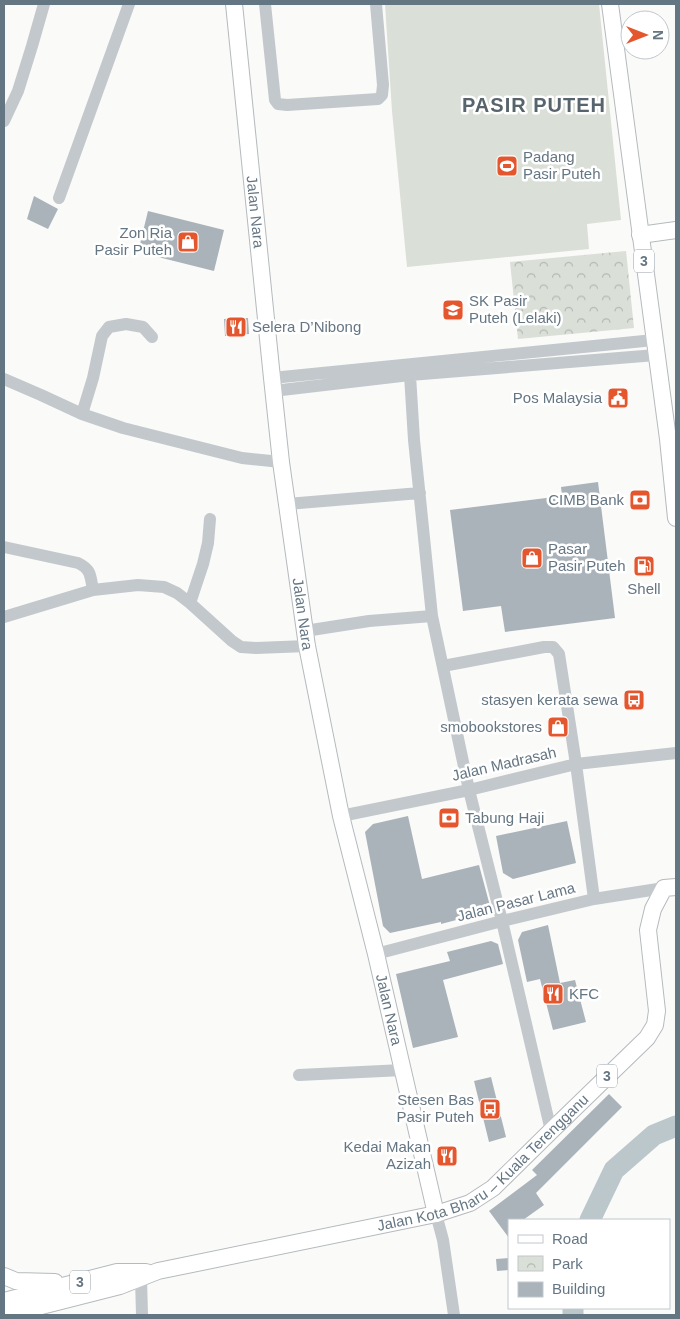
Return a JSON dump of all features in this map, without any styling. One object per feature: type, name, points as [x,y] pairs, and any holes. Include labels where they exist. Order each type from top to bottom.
[{"type":"main road","name":"Jalan Nara","points":[[234,4],[281,462],[306,638],[341,816],[376,954],[436,1214]]},
{"type":"main road","name":"3","points":[[610,4],[668,439],[676,518]]},
{"type":"main road","points":[[640,235],[676,230]]},
{"type":"main road","name":"Jalan Kota Bharu – Kuala Terengganu","points":[[4,1301],[158,1272],[436,1214],[470,1203],[493,1188],[647,1038],[655,1025],[657,1011],[648,930],[653,909],[670,888]]},
{"type":"main road","name":"Jalan Kota Bharu – Kuala Terengganu","points":[[6,1315],[118,1279],[141,1278],[158,1272]]},
{"type":"main road","points":[[4,1276],[16,1281],[50,1282],[95,1278],[118,1279]]},
{"type":"main road","points":[[44,1315],[118,1279]]},
{"type":"street","points":[[4,121],[18,91],[44,4]]},
{"type":"street","points":[[59,198],[128,4]]},
{"type":"street","points":[[265,4],[275,100],[278,104],[287,106],[378,99],[382,96],[383,85],[376,4]]},
{"type":"street","points":[[82,414],[93,378],[102,336],[109,327],[126,324],[143,327],[152,337]]},
{"type":"street","points":[[273,385],[655,348]]},
{"type":"street","points":[[273,385],[410,375],[655,348]]},
{"type":"street","points":[[410,375],[414,440],[432,616],[469,790],[502,920],[550,1131]]},
{"type":"street","points":[[4,379],[82,414],[123,428],[242,458],[281,462]]},
{"type":"street","points":[[287,504],[420,493]]},
{"type":"street","points":[[190,603],[203,564],[208,543],[210,519]]},
{"type":"street","points":[[4,547],[78,562],[86,566],[90,573],[93,590]]},
{"type":"street","points":[[5,613],[93,590],[138,585],[164,587],[177,593],[190,603],[241,647],[256,648],[306,638],[369,621],[432,616]]},
{"type":"street","points":[[443,666],[544,647],[553,647],[559,654],[594,899]]},
{"type":"street","name":"Jalan Madrasah","points":[[341,816],[469,790],[576,764],[676,752]]},
{"type":"street","name":"Jalan Pasar Lama","points":[[376,954],[502,920],[594,899],[670,888]]},
{"type":"street","points":[[299,1075],[403,1070]]},
{"type":"street","points":[[436,1214],[443,1240],[454,1315]]},
{"type":"street","points":[[141,1278],[142,1315]]},
{"type":"green space","name":"Padang Pasir Puteh","points":[[385,4],[599,4],[621,220],[587,224],[589,249],[407,267],[392,111]]},
{"type":"green space","points":[[626,251],[634,328],[518,339],[510,262]]},
{"type":"building","points":[[34,196],[58,209],[48,229],[27,219]]},
{"type":"building","points":[[148,211],[224,230],[214,271],[138,252]]},
{"type":"building","name":"Selera D’Nibong","points":[[248,318],[249,334],[225,336],[224,319]]},
{"type":"building","name":"Pasar Pasir Puteh","points":[[598,482],[615,618],[505,632],[501,606],[463,611],[450,510],[562,496],[561,487]]},
{"type":"building","points":[[408,816],[422,879],[479,865],[490,906],[483,913],[441,924],[441,922],[390,933],[383,926],[365,832],[373,824]]},
{"type":"building","points":[[567,821],[576,863],[513,879],[503,873],[496,836]]},
{"type":"building","points":[[548,925],[560,983],[575,980],[586,1022],[553,1030],[540,979],[527,982],[518,940],[522,932]]},
{"type":"building","points":[[491,941],[498,944],[503,964],[443,980],[458,1037],[413,1048],[396,974],[450,961],[447,952]]},
{"type":"building","name":"Stesen Bas Pasir Puteh","points":[[491,1077],[506,1137],[489,1142],[474,1081]]},
{"type":"building","points":[[609,1094],[622,1107],[536,1193],[544,1205],[524,1219],[508,1219],[508,1237],[489,1211],[537,1175],[532,1170]]},
{"type":"building","points":[[508,1258],[508,1270],[497,1271],[496,1259]]},
{"type":"waterway","points":[[590,1219],[614,1170],[654,1135],[676,1126]]},
{"type":"waterway","points":[[573,1309],[573,1315]]},
{"type":"place","name":"Padang Pasir Puteh","points":[[507,166]]},
{"type":"place","name":"Zon Ria Pasir Puteh","points":[[188,242]]},
{"type":"place","name":"SK Pasir Puteh (Lelaki)","points":[[453,310]]},
{"type":"place","name":"Selera D’Nibong","points":[[236,327]]},
{"type":"place","name":"Pos Malaysia","points":[[618,398]]},
{"type":"place","name":"CIMB Bank","points":[[640,500]]},
{"type":"place","name":"Pasar Pasir Puteh","points":[[532,558]]},
{"type":"place","name":"Shell","points":[[644,566]]},
{"type":"place","name":"stasyen kerata sewa","points":[[634,700]]},
{"type":"place","name":"smobookstores","points":[[558,727]]},
{"type":"place","name":"Tabung Haji","points":[[449,818]]},
{"type":"place","name":"KFC","points":[[553,994]]},
{"type":"place","name":"Stesen Bas Pasir Puteh","points":[[490,1109]]},
{"type":"place","name":"Kedai Makan Azizah","points":[[447,1156]]},
{"type":"district","name":"PASIR PUTEH","points":[[534,105]]}]
